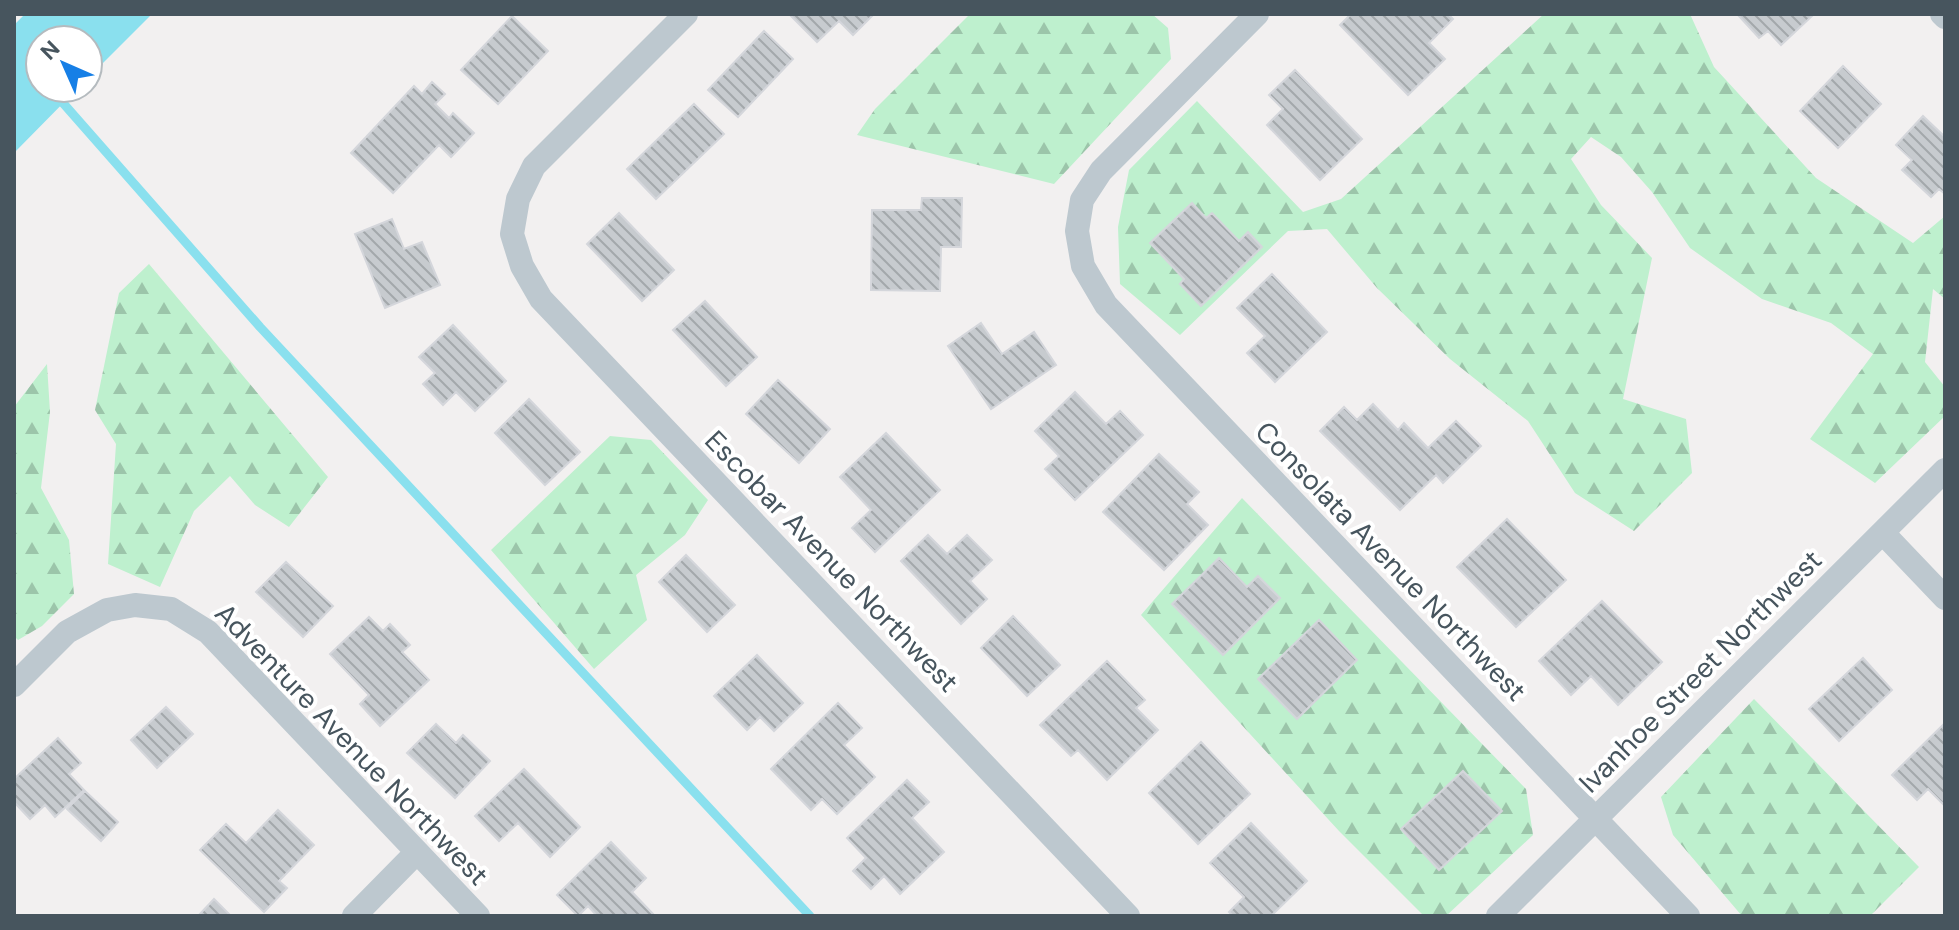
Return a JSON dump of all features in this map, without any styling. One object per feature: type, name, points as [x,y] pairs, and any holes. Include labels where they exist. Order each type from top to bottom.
[{"type":"street","name":"Escobar Avenue Northwest","points":[[686,14],[534,166],[518,199],[512,234],[522,266],[541,299],[1128,916]]},
{"type":"street","name":"Consolata Avenue Northwest","points":[[1257,14],[1101,171],[1082,200],[1077,231],[1083,266],[1106,305],[1688,916]]},
{"type":"street","name":"Ivanhoe Street Northwest","points":[[1498,916],[1945,470]]},
{"type":"street","points":[[1883,533],[1945,598]]},
{"type":"street","name":"Adventure Avenue Northwest","points":[[14,685],[67,632],[107,610],[135,605],[171,609],[208,632],[478,916]]},
{"type":"street","points":[[354,916],[417,852]]},
{"type":"green space","points":[[970,14],[1152,14],[1168,28],[1171,59],[1054,184],[857,135],[875,109]]},
{"type":"green space","points":[[1544,14],[1690,14],[1714,67],[1816,178],[1913,243],[1945,216],[1945,299],[1933,289],[1925,362],[1945,387],[1945,416],[1875,483],[1810,439],[1873,354],[1831,323],[1762,299],[1690,248],[1652,192],[1621,157],[1591,137],[1571,159],[1601,205],[1652,258],[1623,399],[1686,419],[1692,473],[1634,531],[1575,493],[1528,421],[1450,359],[1377,288],[1327,229],[1288,231],[1180,335],[1120,284],[1118,227],[1129,170],[1197,101],[1303,212],[1341,199]]},
{"type":"green space","points":[[149,264],[328,477],[289,527],[255,505],[230,476],[194,511],[160,587],[108,564],[116,444],[95,410],[119,293]]},
{"type":"green space","points":[[47,364],[50,412],[41,488],[69,540],[74,594],[42,626],[18,640],[14,636],[14,407]]},
{"type":"green space","points":[[610,436],[651,440],[708,500],[685,535],[636,575],[647,620],[594,669],[491,550]]},
{"type":"green space","points":[[1242,498],[1526,789],[1533,835],[1446,916],[1424,916],[1339,831],[1141,615]]},
{"type":"green space","points":[[1754,699],[1919,867],[1870,916],[1742,916],[1673,835],[1661,797]]},
{"type":"water","points":[[25,14],[152,14],[104,62],[104,24],[24,24],[24,104],[62,104],[14,153],[14,25]]},
{"type":"building","points":[[789,14],[874,14],[853,35],[839,21],[817,42]]},
{"type":"building","points":[[1351,14],[1448,14],[1453,19],[1429,43],[1445,59],[1408,95],[1340,25]]},
{"type":"building","points":[[1737,14],[1812,16],[1781,45],[1768,31],[1759,38]]},
{"type":"building","points":[[512,16],[548,51],[498,104],[461,70]]},
{"type":"building","points":[[764,31],[793,59],[738,117],[708,90]]},
{"type":"building","points":[[1843,66],[1881,104],[1838,148],[1800,111]]},
{"type":"building","points":[[1295,70],[1362,139],[1320,180],[1267,125],[1283,109],[1269,95]]},
{"type":"building","points":[[432,82],[445,94],[435,104],[449,118],[453,113],[474,133],[451,157],[439,145],[393,193],[351,153],[414,86],[422,94]]},
{"type":"building","points":[[694,104],[724,134],[656,199],[627,169]]},
{"type":"building","points":[[1923,116],[1945,137],[1945,194],[1939,189],[1931,197],[1902,170],[1912,160],[1896,145]]},
{"type":"building","points":[[922,198],[962,198],[961,247],[941,247],[940,291],[871,290],[872,210],[921,210]]},
{"type":"building","points":[[1192,203],[1206,218],[1212,213],[1239,241],[1248,232],[1262,247],[1201,306],[1180,284],[1184,279],[1150,243]]},
{"type":"building","points":[[619,213],[674,270],[642,301],[587,244]]},
{"type":"building","points":[[392,219],[404,249],[422,242],[440,285],[385,308],[355,234]]},
{"type":"building","points":[[1272,274],[1327,332],[1275,382],[1247,353],[1265,336],[1237,308]]},
{"type":"building","points":[[705,301],[757,357],[726,386],[673,330]]},
{"type":"building","points":[[981,323],[1002,354],[1034,332],[1056,365],[991,409],[948,346]]},
{"type":"building","points":[[453,325],[506,381],[475,411],[456,392],[443,405],[423,384],[435,373],[419,357]]},
{"type":"building","points":[[778,380],[830,429],[799,463],[746,414]]},
{"type":"building","points":[[1075,392],[1106,424],[1120,411],[1143,435],[1075,500],[1045,469],[1059,456],[1035,431]]},
{"type":"building","points":[[529,399],[580,452],[545,485],[495,433]]},
{"type":"building","points":[[1373,404],[1398,430],[1404,423],[1428,448],[1456,421],[1481,446],[1443,483],[1436,475],[1400,510],[1320,431],[1344,407],[1357,420]]},
{"type":"building","points":[[886,433],[940,490],[875,552],[852,528],[871,510],[840,477]]},
{"type":"building","points":[[1159,454],[1199,492],[1187,504],[1208,525],[1164,570],[1103,512]]},
{"type":"building","points":[[1507,519],[1566,580],[1516,627],[1457,567]]},
{"type":"building","points":[[928,535],[947,554],[967,535],[992,560],[970,581],[987,599],[961,624],[901,561]]},
{"type":"building","points":[[686,555],[735,605],[707,632],[659,582]]},
{"type":"building","points":[[1219,558],[1247,587],[1258,576],[1280,598],[1223,655],[1172,604]]},
{"type":"building","points":[[286,562],[333,606],[303,637],[256,592]]},
{"type":"building","points":[[1602,601],[1662,662],[1618,705],[1591,676],[1571,695],[1539,661]]},
{"type":"building","points":[[1013,616],[1060,665],[1027,696],[981,648]]},
{"type":"building","points":[[369,617],[383,631],[390,624],[410,645],[402,652],[429,680],[380,726],[360,704],[369,695],[330,654]]},
{"type":"building","points":[[1319,620],[1357,660],[1297,719],[1258,679]]},
{"type":"building","points":[[757,655],[803,703],[774,731],[760,717],[747,730],[714,696]]},
{"type":"building","points":[[1863,658],[1892,690],[1839,741],[1809,709]]},
{"type":"building","points":[[1107,661],[1145,700],[1136,708],[1158,730],[1107,780],[1078,750],[1071,756],[1040,725]]},
{"type":"building","points":[[838,703],[862,728],[844,745],[875,777],[837,814],[822,799],[811,810],[771,769]]},
{"type":"building","points":[[166,707],[193,734],[157,768],[131,740]]},
{"type":"building","points":[[1945,723],[1945,806],[1928,789],[1917,800],[1892,775]]},
{"type":"building","points":[[436,724],[456,743],[463,735],[490,761],[455,798],[407,753]]},
{"type":"building","points":[[58,738],[81,763],[69,774],[84,790],[55,817],[45,805],[30,819],[14,802],[14,779]]},
{"type":"building","points":[[1201,742],[1250,794],[1198,844],[1149,793]]},
{"type":"building","points":[[524,769],[580,827],[550,857],[518,823],[499,841],[475,816]]},
{"type":"building","points":[[1463,771],[1502,811],[1439,870],[1401,829]]},
{"type":"building","points":[[907,780],[929,802],[912,818],[944,852],[900,894],[884,876],[871,889],[853,871],[866,858],[847,838]]},
{"type":"building","points":[[85,791],[118,822],[101,841],[67,809]]},
{"type":"building","points":[[278,810],[314,845],[279,881],[287,888],[264,912],[200,850],[226,824],[246,843]]},
{"type":"building","points":[[1251,823],[1307,881],[1271,916],[1233,916],[1229,912],[1244,897],[1210,863]]},
{"type":"building","points":[[611,842],[646,878],[632,892],[654,915],[597,916],[588,906],[578,916],[557,895]]},
{"type":"building","points":[[214,899],[231,916],[198,916]]},
{"type":"waterway","points":[[64,104],[260,327],[810,916]]}]
